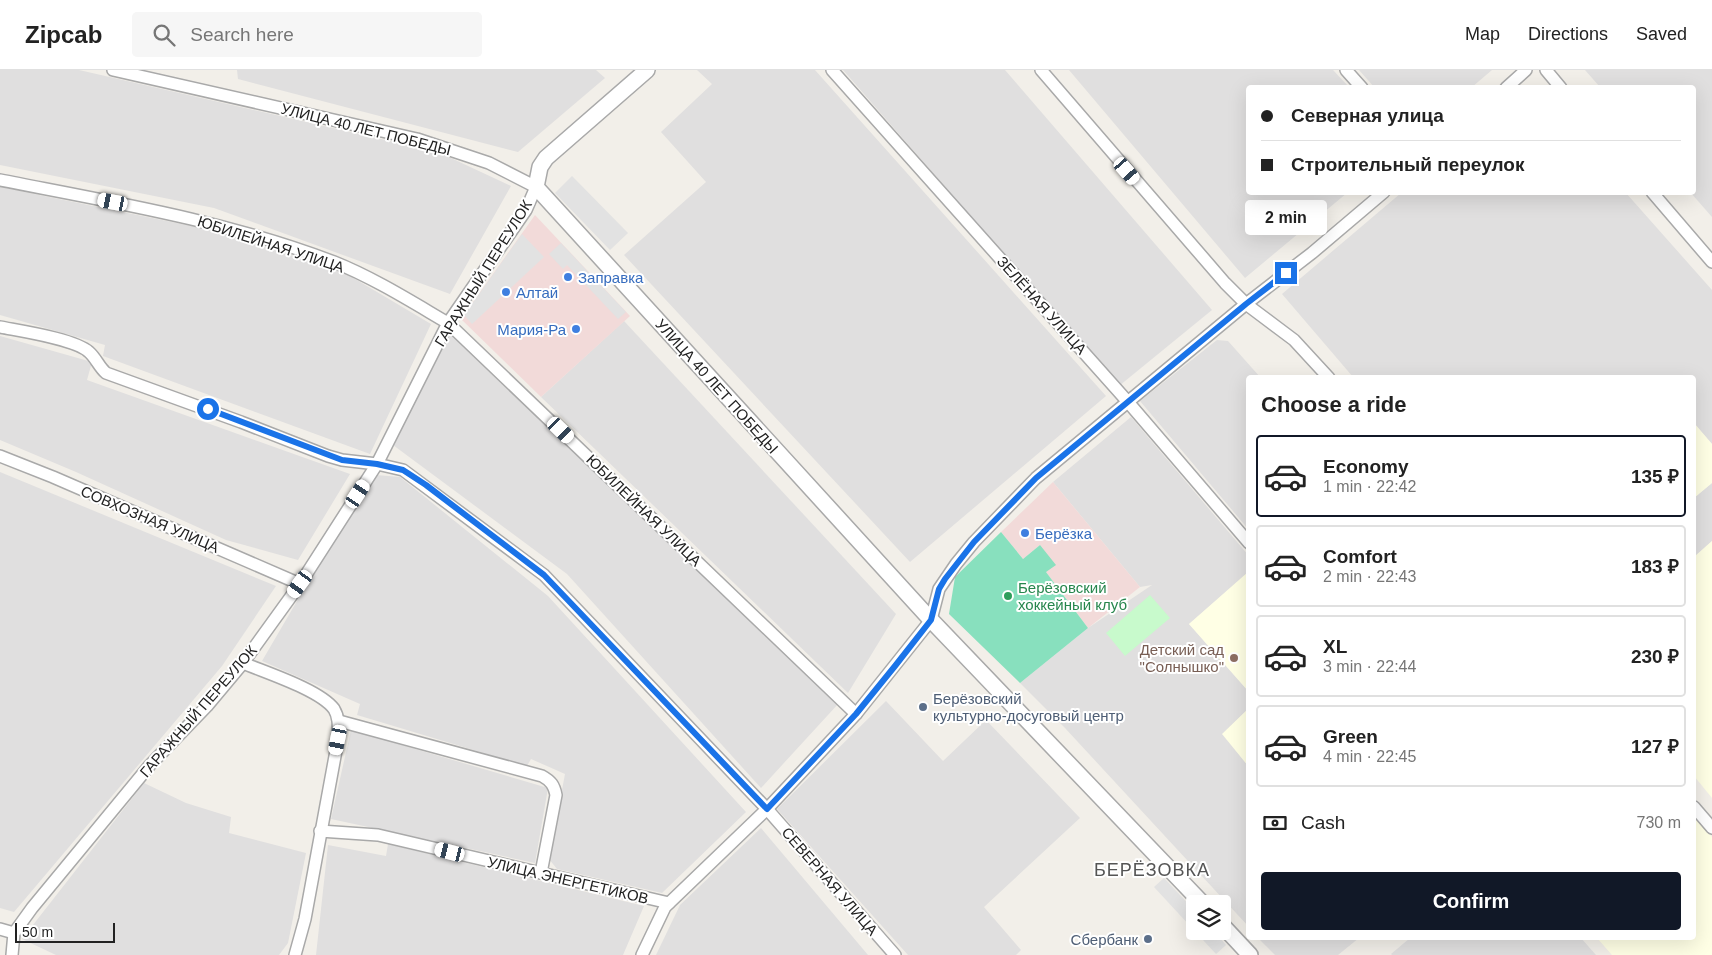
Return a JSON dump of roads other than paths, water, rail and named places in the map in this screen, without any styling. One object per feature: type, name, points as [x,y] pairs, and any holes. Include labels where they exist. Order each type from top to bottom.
[{"type":"street","name":"УЛИЦА 40 ЛЕТ ПОБЕДЫ","points":[[112,70],[417,139],[489,163],[536,187],[931,620],[1194,895]]},
{"type":"street","name":"ГАРАЖНЫЙ ПЕРЕУЛОК","points":[[16,954],[14,933],[32,908],[150,765],[207,706],[243,663],[300,584],[377,464],[448,322],[526,210],[536,187],[540,167],[546,158],[647,70]]},
{"type":"street","name":"ЗЕЛЁНАЯ УЛИЦА","points":[[832,70],[1128,402],[1246,540]]},
{"type":"street","points":[[1040,70],[1212,270],[1246,304],[1294,340],[1326,375]]},
{"type":"street","points":[[1346,70],[1359,85]]},
{"type":"street","points":[[1509,85],[1526,70]]},
{"type":"street","points":[[1546,70],[1558,85]]},
{"type":"street","name":"ЮБИЛЕЙНАЯ УЛИЦА","points":[[0,180],[188,217],[264,239],[336,263],[400,294],[448,322],[856,714]]},
{"type":"street","points":[[642,955],[665,906],[767,809],[856,714],[931,620],[939,589],[945,579],[974,542],[1036,478],[1380,195]]},
{"type":"street","points":[[1655,195],[1712,262]]},
{"type":"street","name":"СЕВЕРНАЯ УЛИЦА","points":[[0,327],[74,344],[88,351],[106,373],[242,422],[328,456],[403,470],[544,575],[767,809],[895,955]]},
{"type":"street","name":"СОВХОЗНАЯ УЛИЦА","points":[[0,456],[63,481],[300,584]]},
{"type":"street","points":[[243,663],[315,694],[328,703],[339,721],[338,740],[305,919],[294,955]]},
{"type":"street","points":[[339,721],[542,776],[550,781],[554,786],[556,795],[541,873]]},
{"type":"street","points":[[1696,809],[1712,828]]},
{"type":"street","name":"УЛИЦА ЭНЕРГЕТИКОВ","points":[[320,830],[378,835],[669,903]]},
{"type":"street","points":[[0,929],[14,933]]},
{"type":"street","points":[[1231,937],[1241,951]]},
{"type":"place","name":"Заправка","points":[[568,277]]},
{"type":"place","name":"Алтай","points":[[506,292]]},
{"type":"place","name":"Мария-Ра","points":[[576,329]]},
{"type":"place","name":"Берёзка","points":[[1025,533]]},
{"type":"place","name":"Берёзовский хоккейный клуб","points":[[1008,596]]},
{"type":"place","name":"Детский сад \"Солнышко\"","points":[[1234,658]]},
{"type":"place","name":"Берёзовский культурно-досуговый центр","points":[[923,707]]},
{"type":"place","name":"Сбербанк","points":[[1148,939]]},
{"type":"district","name":"БЕРЁЗОВКА","points":[[1152,870]]}]
